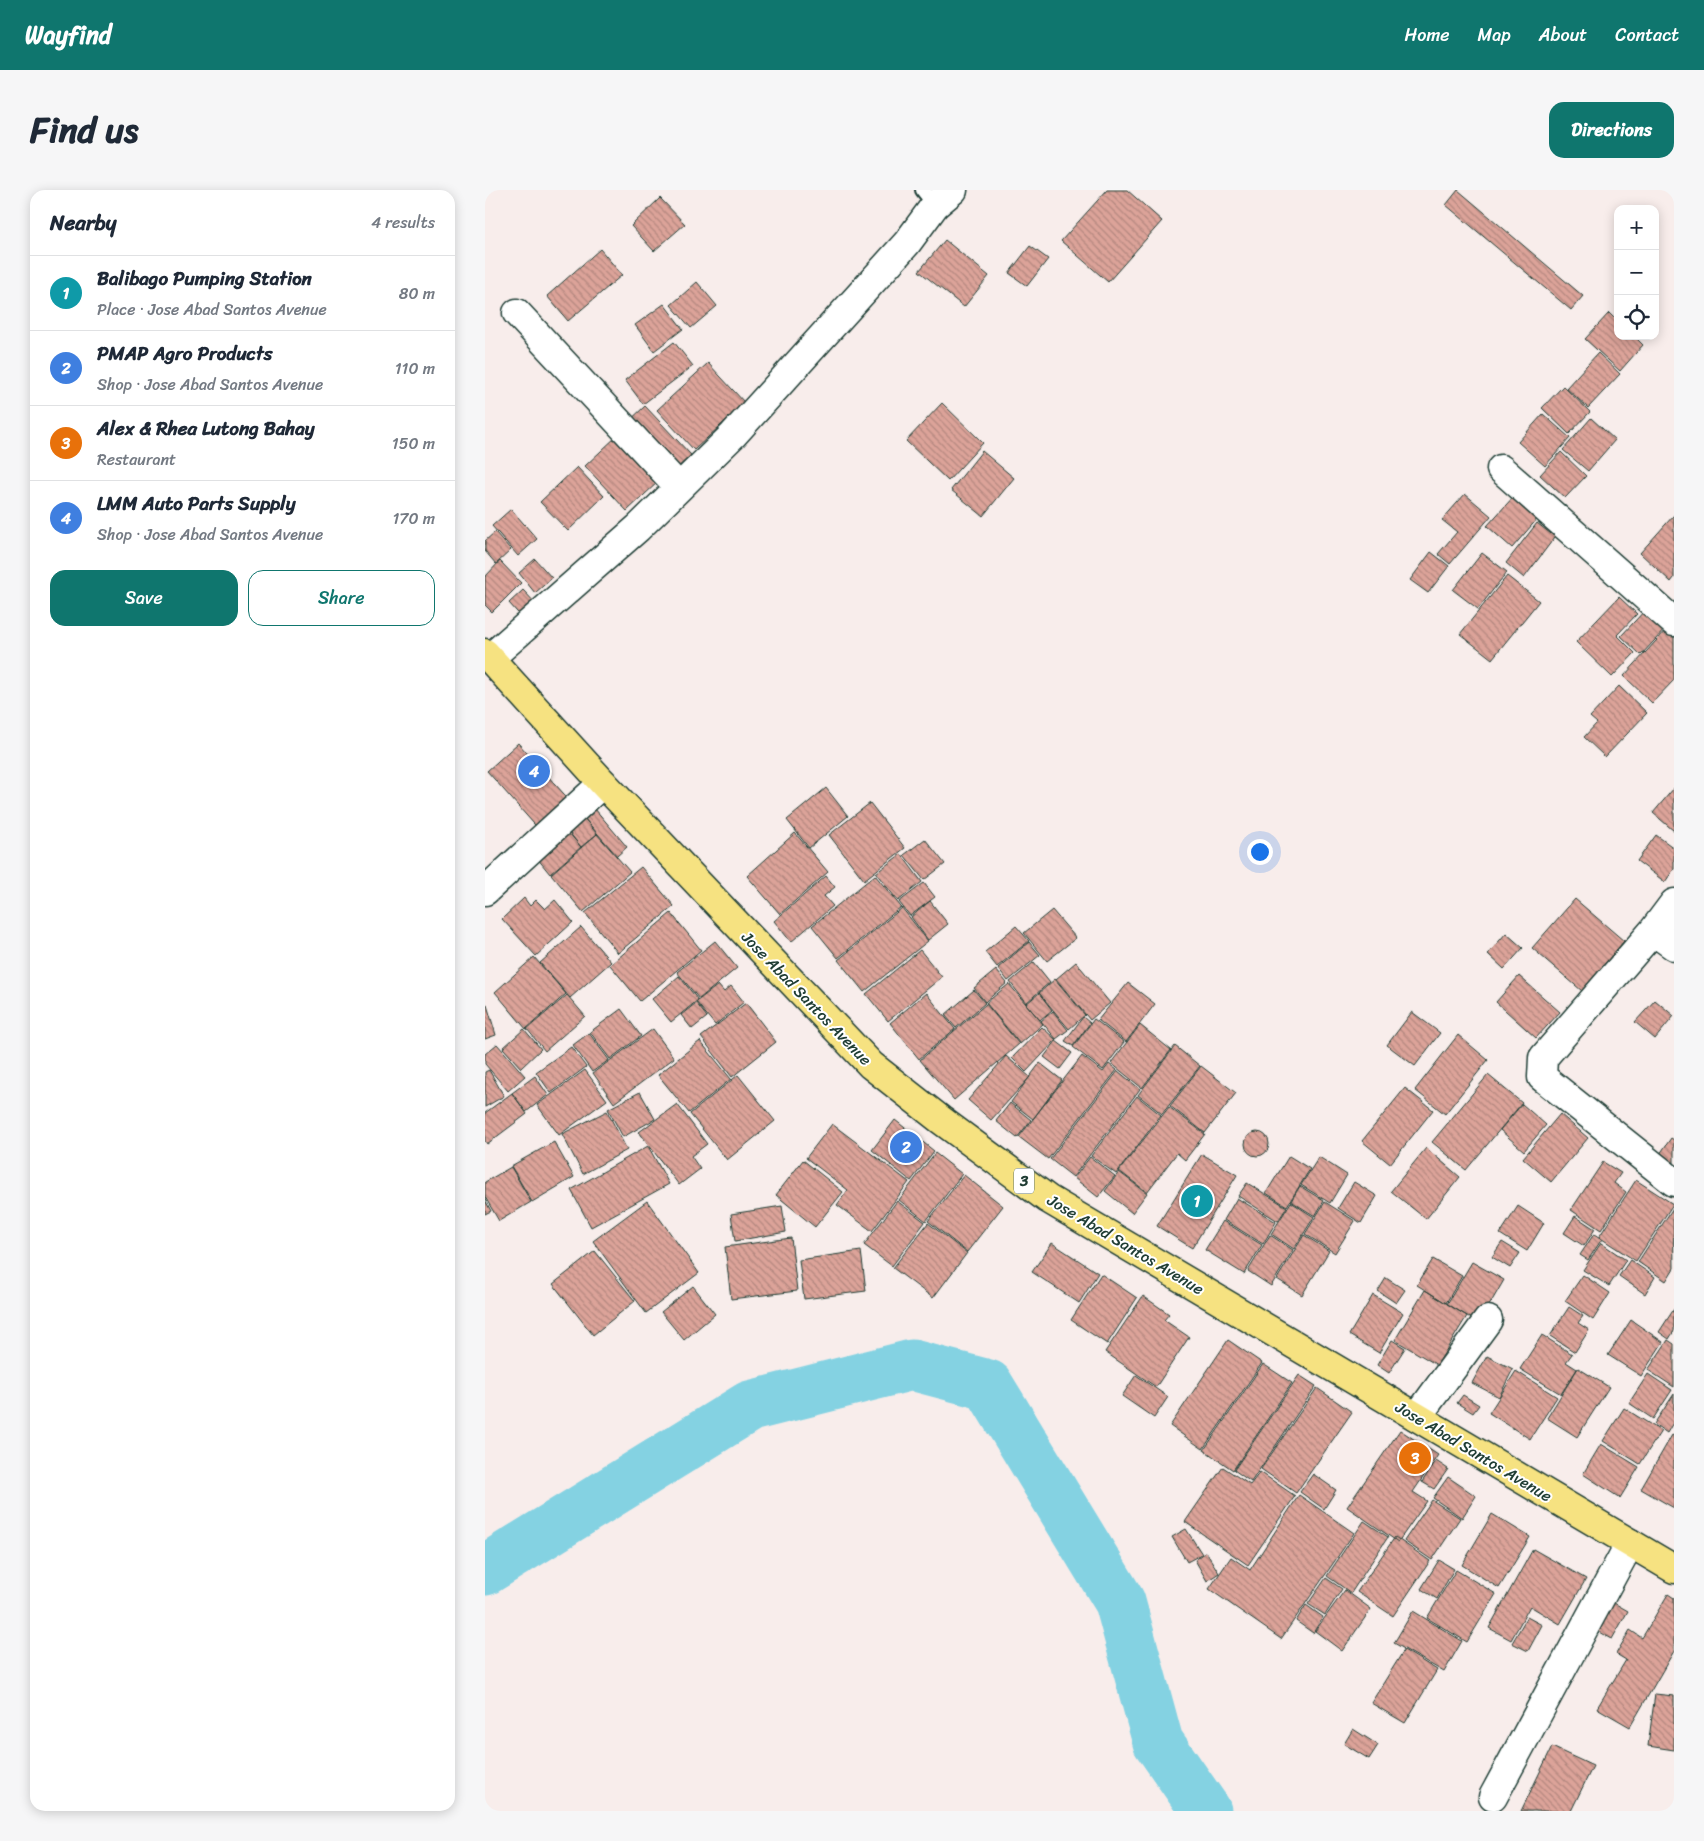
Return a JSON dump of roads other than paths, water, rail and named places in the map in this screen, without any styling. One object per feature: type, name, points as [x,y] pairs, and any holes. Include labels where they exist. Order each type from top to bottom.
[{"type":"highway","name":"Jose Abad Santos Avenue","points":[[487,655],[603,783],[871,1065],[941,1120],[1048,1199],[1674,1569]]},
{"type":"street","points":[[487,655],[638,528],[753,413],[907,242],[937,195]]},
{"type":"street","points":[[517,313],[679,488]]},
{"type":"street","points":[[1501,469],[1674,622]]},
{"type":"street","points":[[485,891],[603,783]]},
{"type":"street","points":[[1674,903],[1664,938],[1543,1058],[1541,1067],[1542,1077],[1674,1182]]},
{"type":"street","points":[[1417,1417],[1488,1320]]},
{"type":"street","points":[[1493,1797],[1630,1543]]},
{"type":"waterway","points":[[485,1570],[750,1406],[912,1365],[988,1385],[1120,1602],[1158,1742],[1206,1811]]},
{"type":"place","name":"LMM Auto Parts Supply","points":[[534,771]]},
{"type":"place","name":"PMAP Agro Products","points":[[906,1147]]},
{"type":"place","name":"Balibago Pumping Station","points":[[1197,1201]]},
{"type":"place","name":"Alex & Rhea Lutong Bahay","points":[[1415,1458]]}]
